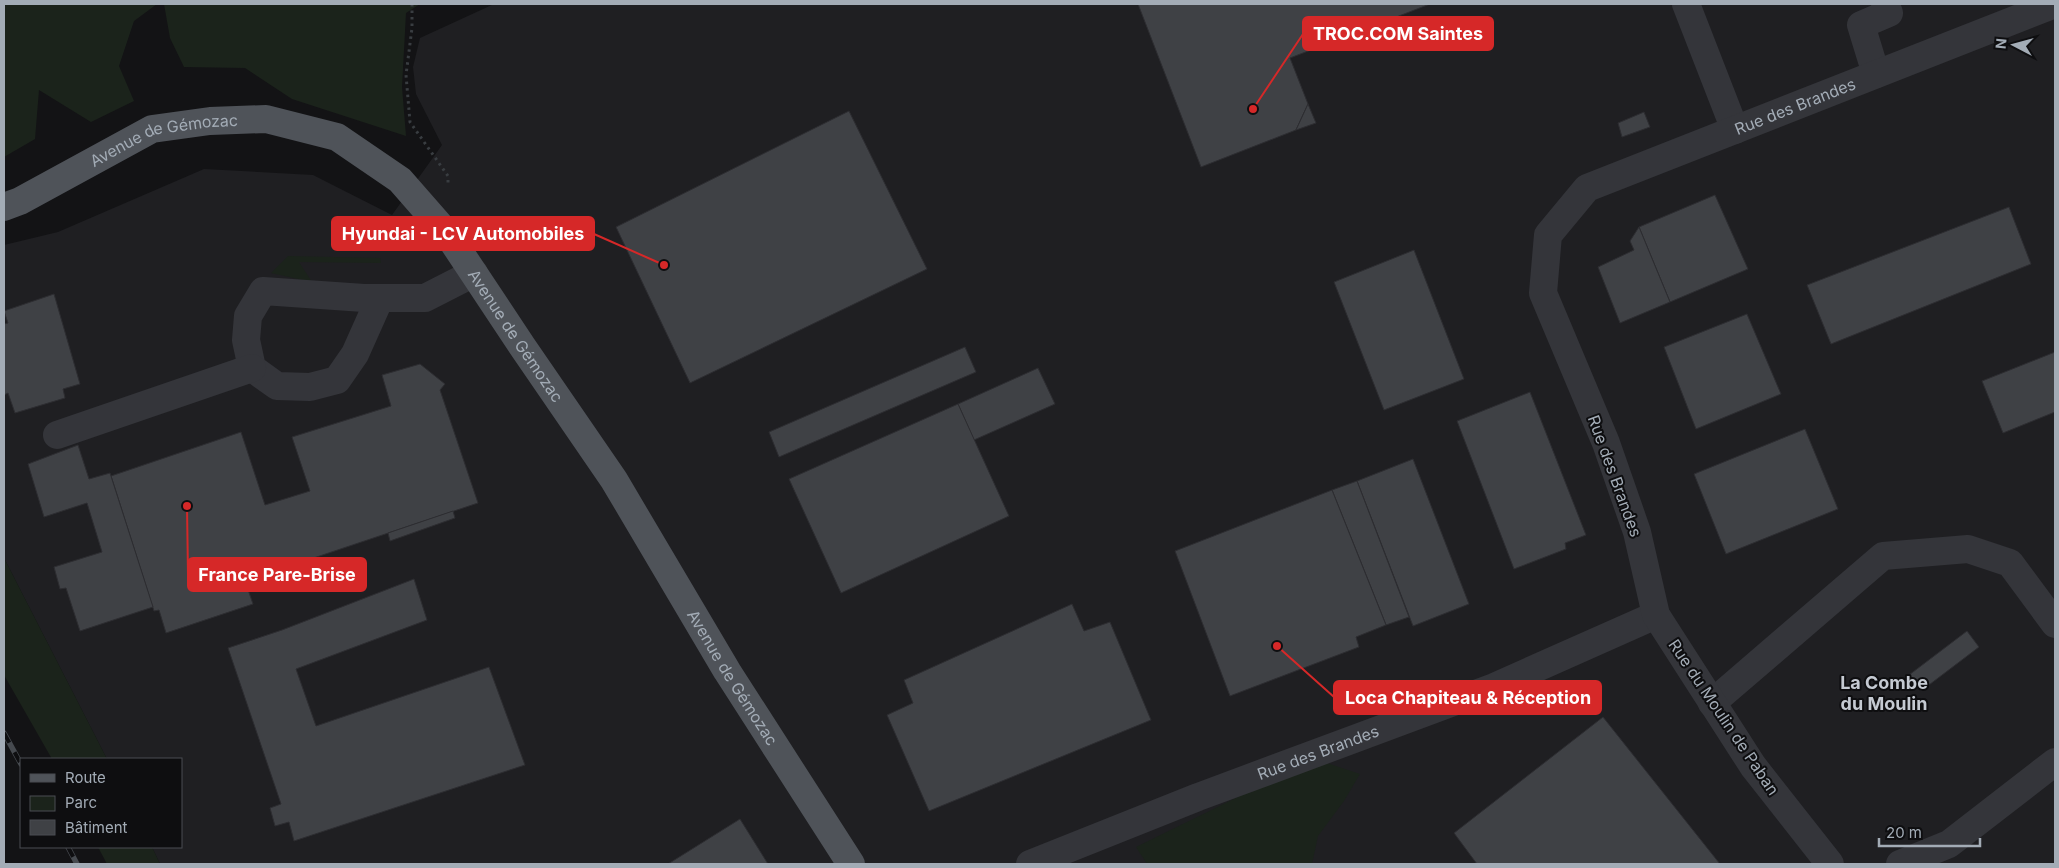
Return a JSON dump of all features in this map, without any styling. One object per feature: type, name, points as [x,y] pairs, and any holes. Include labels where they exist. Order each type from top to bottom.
[{"type":"main road","name":"Avenue de Gémozac","points":[[4,207],[152,129],[210,121],[266,119],[336,137],[400,180],[449,236],[614,480],[727,671],[851,864]]},
{"type":"street","points":[[1686,4],[1735,130]]},
{"type":"street","points":[[1876,74],[1861,25],[1888,13],[1885,4]]},
{"type":"street","name":"Rue des Brandes","points":[[1030,864],[1198,797],[1494,687],[1656,615],[1637,532],[1606,443],[1543,293],[1548,235],[1587,188],[2055,4]]},
{"type":"street","points":[[380,298],[355,354],[337,380],[310,387],[277,386],[252,368],[246,340],[248,316],[263,291],[380,298],[425,298],[474,274]]},
{"type":"street","points":[[57,435],[252,368]]},
{"type":"street","points":[[1712,703],[1883,556],[1968,549],[2010,563],[2055,624]]},
{"type":"street","name":"Rue du Moulin de Paban","points":[[1656,615],[1753,766],[1830,864]]},
{"type":"street","points":[[1900,864],[1949,844],[2055,762]]},
{"type":"path","points":[[412,4],[412,28],[406,75],[410,122],[448,176],[449,236]]},
{"type":"shaded area","points":[[494,4],[2055,4],[2055,864],[160,864],[152,848],[182,848],[182,758],[106,758],[4,558],[4,245],[58,232],[204,169],[313,175],[392,215],[442,145],[416,94],[413,67],[420,38]]},
{"type":"green space","points":[[4,4],[157,4],[134,21],[119,66],[134,101],[91,122],[39,90],[35,139],[4,157]]},
{"type":"green space","points":[[164,4],[420,4],[406,13],[402,87],[406,136],[292,99],[245,68],[184,67],[170,38]]},
{"type":"green space","points":[[288,256],[380,258],[381,263],[299,262],[312,282],[271,273]]},
{"type":"green space","points":[[4,558],[106,758],[51,758],[4,675]]},
{"type":"green space","points":[[1315,759],[1360,774],[1344,801],[1318,836],[1312,864],[1147,864],[1136,847]]},
{"type":"green space","points":[[99,848],[152,848],[160,864],[107,864]]},
{"type":"building","points":[[1138,4],[1430,4],[1290,58],[1308,104],[1296,130],[1201,167]]},
{"type":"building","points":[[1308,104],[1316,123],[1296,130]]},
{"type":"building","points":[[849,111],[927,269],[690,383],[616,227]]},
{"type":"building","points":[[1644,112],[1650,127],[1622,137],[1618,123]]},
{"type":"building","points":[[1715,195],[1748,269],[1670,302],[1639,227]]},
{"type":"building","points":[[2009,207],[2031,264],[1831,344],[1807,285]]},
{"type":"building","points":[[1639,227],[1670,302],[1620,323],[1598,267],[1634,250],[1630,241]]},
{"type":"building","points":[[1414,250],[1464,379],[1384,410],[1334,282]]},
{"type":"building","points":[[54,294],[80,384],[63,389],[65,398],[15,413],[8,393],[4,395],[4,324],[8,323],[4,311]]},
{"type":"building","points":[[1747,314],[1781,394],[1696,429],[1664,347]]},
{"type":"building","points":[[965,347],[976,372],[779,457],[769,432]]},
{"type":"building","points":[[2055,352],[2055,412],[2003,433],[1982,381]]},
{"type":"building","points":[[420,364],[445,384],[440,390],[478,503],[245,581],[253,604],[166,633],[159,610],[154,611],[111,476],[241,432],[265,505],[310,491],[292,437],[391,406],[382,375]]},
{"type":"building","points":[[1038,368],[1055,404],[974,440],[958,404]]},
{"type":"building","points":[[1530,392],[1586,535],[1565,543],[1566,549],[1514,569],[1457,421]]},
{"type":"building","points":[[958,404],[1009,516],[841,593],[789,479]]},
{"type":"building","points":[[1805,429],[1838,509],[1726,554],[1694,474]]},
{"type":"building","points":[[78,445],[89,479],[110,473],[153,607],[80,631],[66,588],[60,589],[54,567],[102,552],[87,503],[44,517],[28,464]]},
{"type":"building","points":[[1413,459],[1469,604],[1413,626],[1357,481]]},
{"type":"building","points":[[1357,481],[1409,617],[1386,625],[1332,490]]},
{"type":"building","points":[[1332,490],[1386,625],[1356,637],[1359,647],[1230,696],[1175,551]]},
{"type":"building","points":[[453,511],[455,518],[390,541],[388,533]]},
{"type":"building","points":[[414,579],[427,620],[296,669],[316,726],[489,667],[525,765],[294,841],[289,822],[275,826],[270,808],[281,804],[228,648],[282,630]]},
{"type":"building","points":[[1072,604],[1084,631],[1110,622],[1151,720],[929,811],[887,715],[913,703],[904,680]]},
{"type":"building","points":[[1967,631],[1979,647],[1921,691],[1909,675]]},
{"type":"building","points":[[1603,717],[1720,864],[1477,864],[1454,833]]},
{"type":"building","points":[[740,819],[768,864],[668,864]]},
{"type":"railway","points":[[4,733],[20,762]]},
{"type":"railway","points":[[69,848],[77,864]]},
{"type":"place","name":"TROC.COM Saintes","points":[[1253,109]]},
{"type":"place","name":"Hyundai - LCV Automobiles","points":[[664,265]]},
{"type":"place","name":"France Pare-Brise","points":[[187,506]]},
{"type":"place","name":"Loca Chapiteau & Réception","points":[[1277,646]]},
{"type":"district","name":"La Combe du Moulin","points":[[1884,693]]}]
